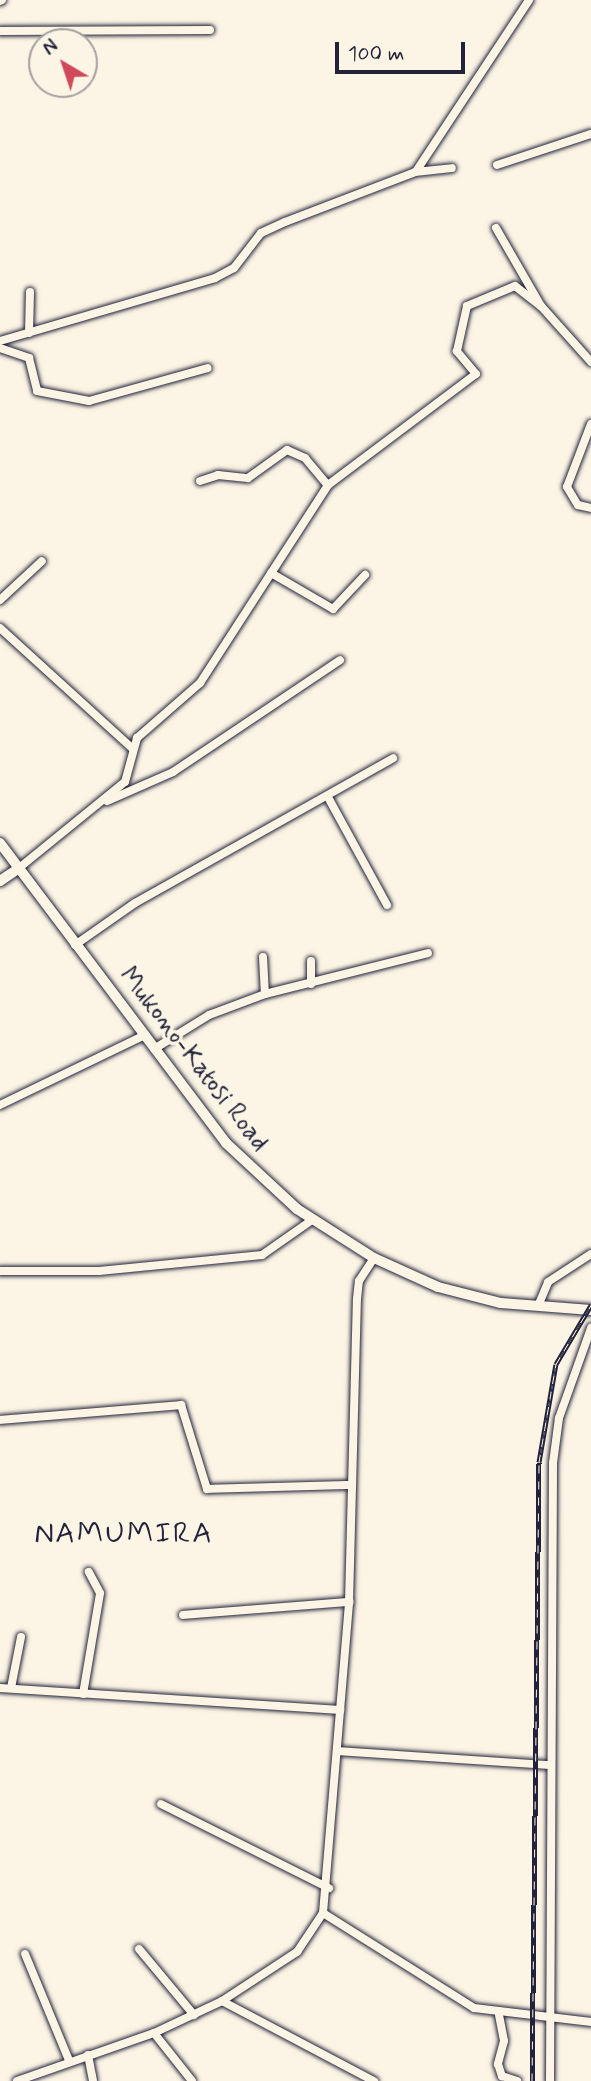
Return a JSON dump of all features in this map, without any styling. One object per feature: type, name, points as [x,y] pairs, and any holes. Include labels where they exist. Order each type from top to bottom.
[{"type":"main road","name":"Mukono-Katosi Road","points":[[0,843],[143,1036],[250,1170],[312,1220],[374,1258],[438,1287],[538,1306],[591,1310]]},
{"type":"main road","points":[[0,881],[19,868]]},
{"type":"street","points":[[415,172],[529,0]]},
{"type":"street","points":[[0,31],[209,30]]},
{"type":"street","points":[[497,165],[591,134]]},
{"type":"street","points":[[0,341],[227,273],[261,233],[415,172],[452,168]]},
{"type":"street","points":[[496,228],[541,306]]},
{"type":"street","points":[[19,868],[104,802],[125,782],[137,738],[200,683],[328,485],[476,374],[457,351],[467,306],[515,286],[541,306],[591,362]]},
{"type":"street","points":[[29,333],[30,292]]},
{"type":"street","points":[[0,348],[29,358],[37,391],[89,401],[208,368]]},
{"type":"street","points":[[591,424],[568,487],[578,505],[591,508]]},
{"type":"street","points":[[200,481],[218,475],[248,478],[287,450],[306,458],[328,485]]},
{"type":"street","points":[[0,600],[42,561]]},
{"type":"street","points":[[271,573],[332,609],[366,575]]},
{"type":"street","points":[[0,628],[133,749]]},
{"type":"street","points":[[104,802],[173,772],[340,660]]},
{"type":"street","points":[[75,945],[135,903],[330,799],[393,758]]},
{"type":"street","points":[[330,799],[387,905]]},
{"type":"street","points":[[154,1049],[209,1015],[265,994],[428,953]]},
{"type":"street","points":[[262,957],[265,994]]},
{"type":"street","points":[[310,961],[311,984]]},
{"type":"street","points":[[0,1105],[143,1036]]},
{"type":"street","points":[[0,1271],[99,1271],[224,1254],[253,1256],[312,1220]]},
{"type":"street","points":[[538,1306],[548,1282],[591,1254]]},
{"type":"street","points":[[17,2081],[69,2060],[154,2033],[222,2001],[297,1952],[323,1913],[328,1888],[349,1602],[357,1299],[359,1281],[374,1258]]},
{"type":"street","points":[[550,2081],[553,1463],[559,1418],[591,1328]]},
{"type":"street","points":[[0,1420],[181,1405],[207,1489],[351,1485]]},
{"type":"street","points":[[83,1694],[100,1593],[89,1572]]},
{"type":"street","points":[[183,1615],[349,1602]]},
{"type":"street","points":[[11,1688],[21,1637]]},
{"type":"street","points":[[0,1688],[340,1710]]},
{"type":"street","points":[[337,1751],[550,1765]]},
{"type":"street","points":[[160,1804],[328,1888]]},
{"type":"street","points":[[323,1913],[412,1964],[442,1992],[499,2015],[551,2016],[591,2022]]},
{"type":"street","points":[[139,1949],[194,2015]]},
{"type":"street","points":[[25,1954],[69,2060]]},
{"type":"street","points":[[222,2001],[374,2081]]},
{"type":"street","points":[[499,2015],[504,2041],[498,2064],[502,2076],[517,2081]]},
{"type":"street","points":[[154,2033],[192,2081]]},
{"type":"street","points":[[89,2055],[93,2081]]},
{"type":"railway","points":[[532,2081],[539,1462],[556,1364],[591,1305]]},
{"type":"district","name":"NAMUMIRA","points":[[124,1534]]}]
